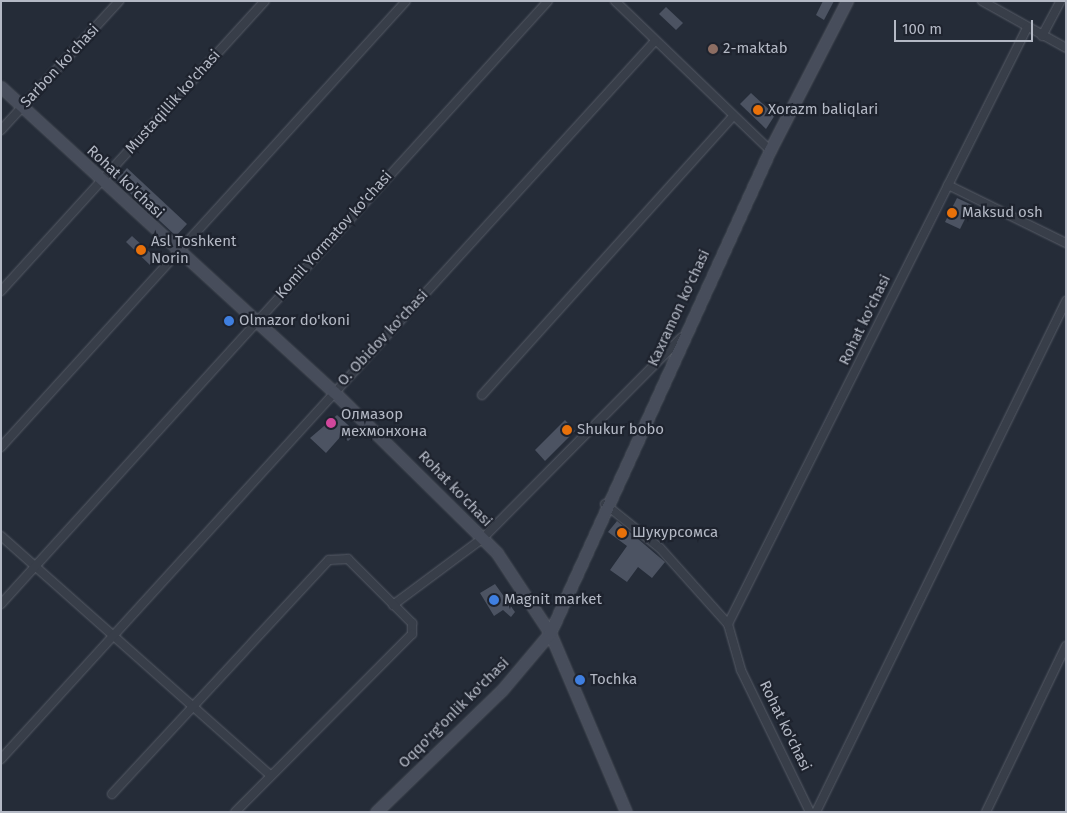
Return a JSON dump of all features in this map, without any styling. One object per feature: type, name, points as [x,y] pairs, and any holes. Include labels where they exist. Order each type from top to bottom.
[{"type":"street","name":"Sarbon ko'chasi","points":[[1,130],[119,1]]},
{"type":"street","name":"Mustaqillik ko'chasi","points":[[1,291],[265,1]]},
{"type":"street","points":[[1,447],[176,251],[406,1]]},
{"type":"street","name":"Komil Yormatov ko'chasi","points":[[1,604],[548,1]]},
{"type":"street","points":[[615,1],[770,150]]},
{"type":"street","name":"Kaxramon ko'chasi","points":[[550,633],[605,504],[770,150],[847,1]]},
{"type":"street","points":[[982,1],[1066,48]]},
{"type":"street","points":[[1042,36],[1061,1]]},
{"type":"street","name":"Rohat ko'chasi","points":[[728,624],[1028,28]]},
{"type":"street","name":"O. Obidov ko'chasi","points":[[1,759],[655,41]]},
{"type":"street","name":"Rohat ko'chasi","points":[[1,87],[254,323],[334,392],[482,539],[550,633],[626,812]]},
{"type":"street","points":[[482,395],[734,116]]},
{"type":"street","points":[[948,185],[1066,243]]},
{"type":"street","points":[[816,812],[1066,301]]},
{"type":"street","points":[[393,605],[482,539],[683,337]]},
{"type":"street","name":"Rohat ko'chasi","points":[[605,504],[660,548],[728,624],[741,670],[810,812]]},
{"type":"street","points":[[1,536],[270,775]]},
{"type":"street","points":[[112,794],[329,560],[348,559],[412,623],[412,634],[235,812]]},
{"type":"street","name":"Oqqo'rg'onlik ko'chasi","points":[[376,812],[502,690],[550,633]]},
{"type":"street","points":[[986,812],[1066,646]]},
{"type":"building","points":[[823,1],[834,1],[824,20],[816,15]]},
{"type":"building","points":[[666,7],[683,23],[676,30],[659,14]]},
{"type":"building","name":"Xorazm baliqlari","points":[[751,93],[775,115],[766,129],[740,104]]},
{"type":"building","points":[[127,168],[187,224],[176,236],[116,180]]},
{"type":"building","points":[[957,198],[972,205],[960,229],[945,222]]},
{"type":"building","name":"Asl Toshkent Norin","points":[[132,236],[156,258],[150,265],[126,242]]},
{"type":"building","points":[[337,415],[357,433],[348,441],[342,435],[326,453],[310,438]]},
{"type":"building","points":[[565,420],[575,431],[545,461],[535,450]]},
{"type":"building","points":[[617,521],[665,562],[652,578],[638,567],[627,582],[610,570],[627,546],[608,532]]},
{"type":"building","name":"Magnit market","points":[[495,584],[515,612],[511,617],[503,610],[494,616],[480,593]]},
{"type":"place","name":"2-maktab","points":[[713,49]]},
{"type":"place","name":"Xorazm baliqlari","points":[[758,110]]},
{"type":"place","name":"Maksud osh","points":[[952,213]]},
{"type":"place","name":"Asl Toshkent Norin","points":[[141,250]]},
{"type":"place","name":"Olmazor do'koni","points":[[229,321]]},
{"type":"place","name":"Олмазор мехмонхона","points":[[331,423]]},
{"type":"place","name":"Shukur bobo","points":[[567,430]]},
{"type":"place","name":"Шукурсомса","points":[[622,533]]},
{"type":"place","name":"Magnit market","points":[[494,600]]},
{"type":"place","name":"Tochka","points":[[580,680]]}]
